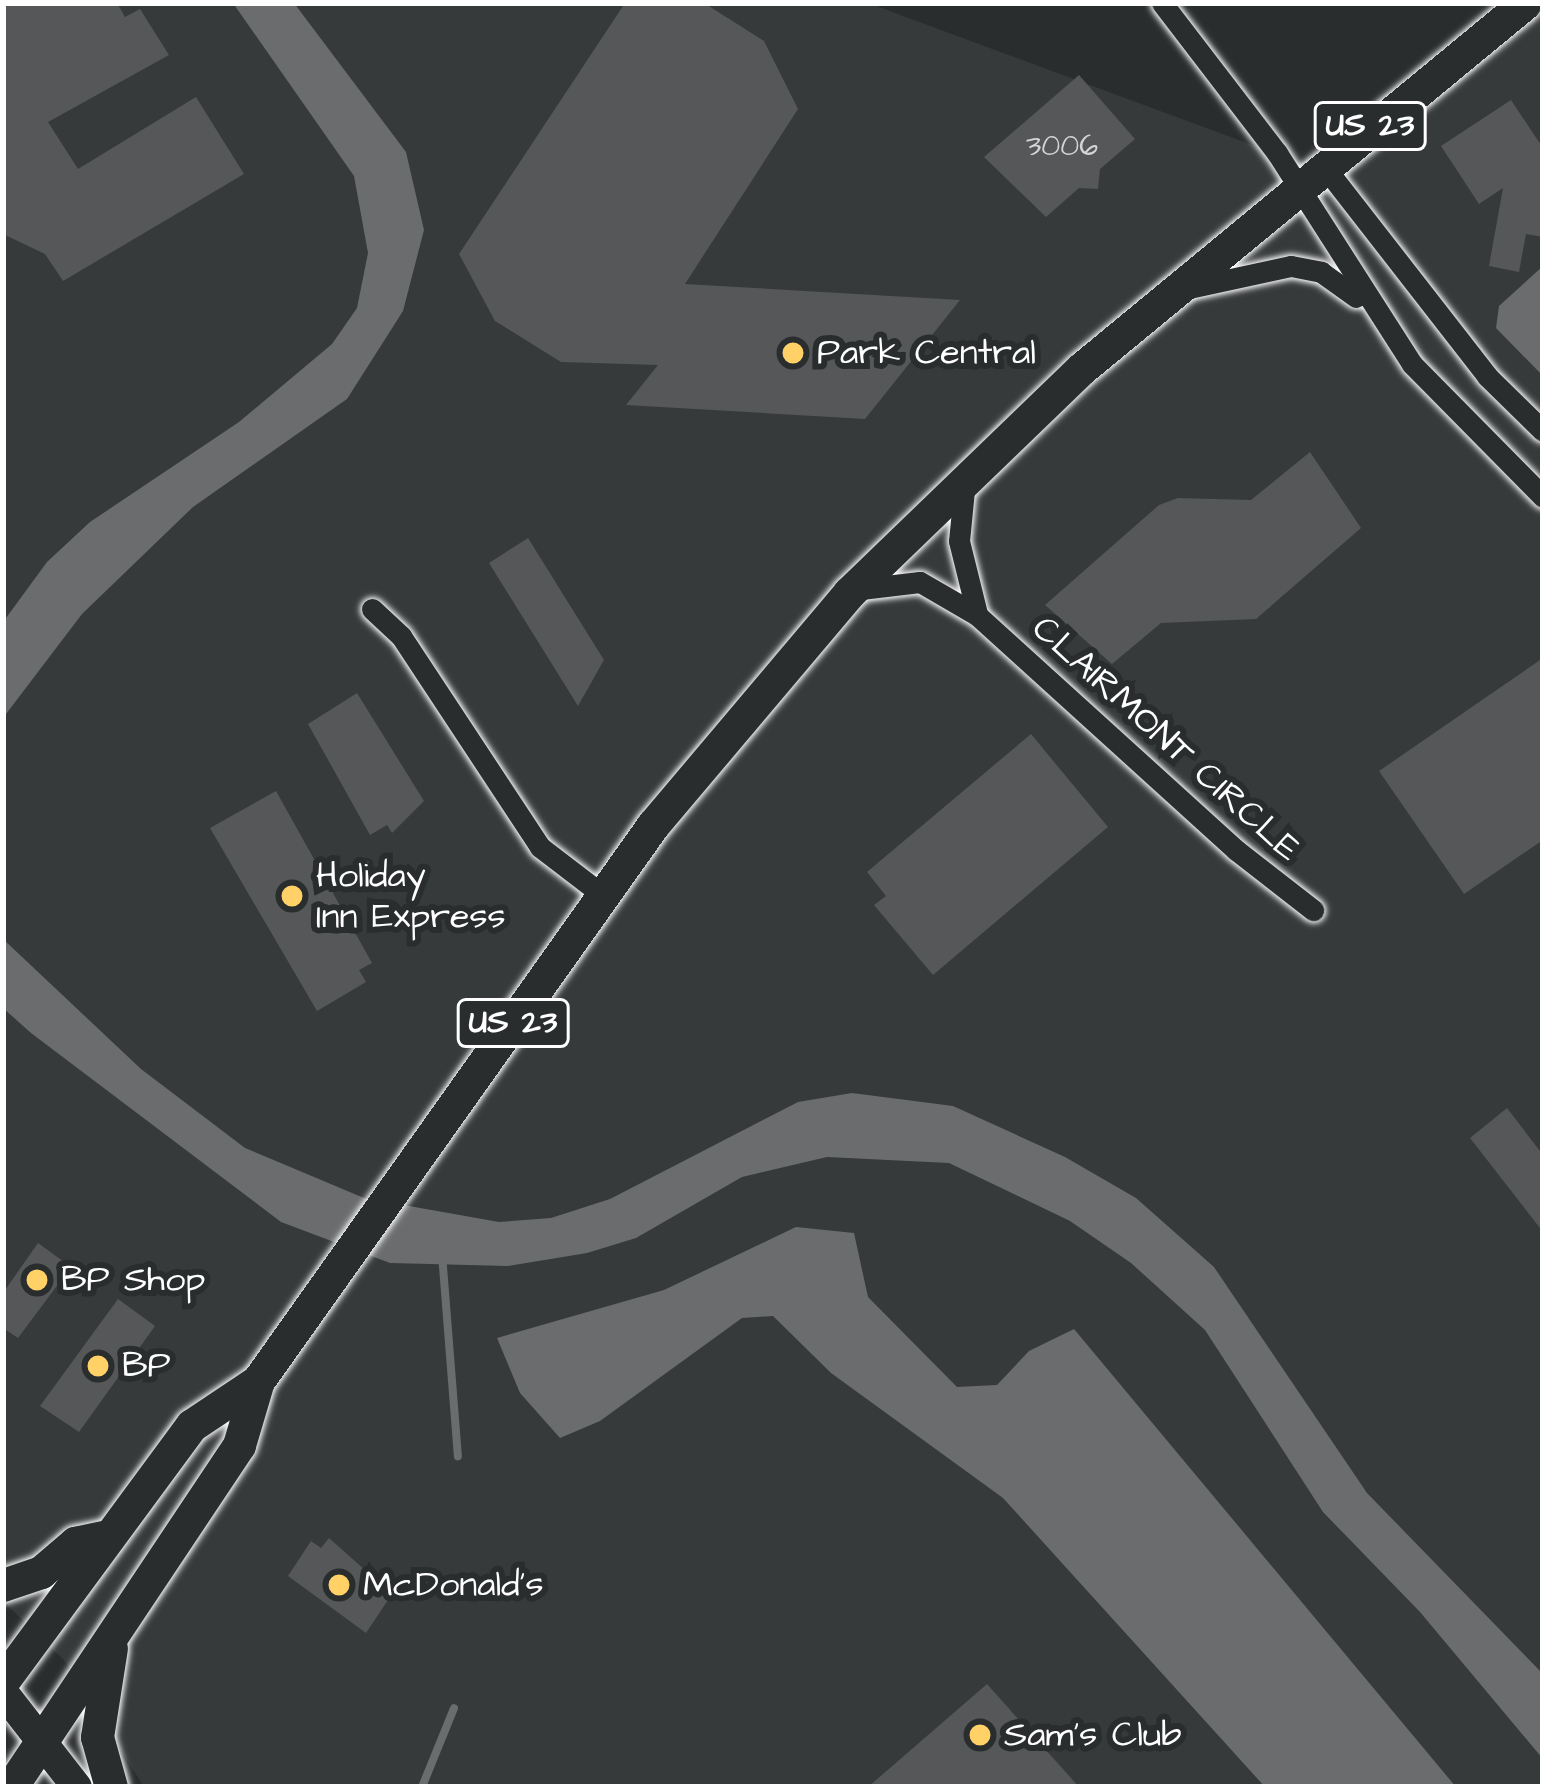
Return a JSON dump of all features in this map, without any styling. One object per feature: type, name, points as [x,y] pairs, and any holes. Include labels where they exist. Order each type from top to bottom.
[{"type":"main road","name":"US 23","points":[[11,1787],[45,1740],[116,1620],[239,1445],[258,1382],[604,896],[763,688],[966,472],[1310,176],[1525,3]]},
{"type":"main road","name":"US 23","points":[[3,1681],[192,1425],[258,1382]]},
{"type":"main road","points":[[3,1585],[41,1572],[75,1543],[109,1536]]},
{"type":"main road","points":[[111,1787],[97,1737],[116,1620]]},
{"type":"main road","points":[[3,1692],[45,1740],[76,1787]]},
{"type":"street","points":[[1162,3],[1310,176],[1543,431]]},
{"type":"street","points":[[1310,176],[1393,338]]},
{"type":"street","points":[[1172,293],[1274,267],[1309,269],[1345,286],[1474,436],[1543,497]]},
{"type":"street","name":"CLAIRMONT CIRCLE","points":[[966,472],[959,541],[977,615]]},
{"type":"street","name":"CLAIRMONT CIRCLE","points":[[849,593],[920,582],[977,615],[1236,850],[1313,910]]},
{"type":"street","points":[[372,609],[401,636],[541,848],[604,896]]},
{"type":"shaded area","points":[[3,3],[868,3],[1301,163],[1543,3],[1543,1787],[144,1787],[65,1661],[3,1601]]},
{"type":"shaded area","points":[[233,3],[294,3],[406,152],[424,230],[403,311],[347,399],[193,507],[82,614],[3,718],[3,622],[47,562],[90,522],[239,422],[332,344],[357,308],[368,253],[354,176]]},
{"type":"shaded area","points":[[1543,266],[1543,376],[1496,328],[1499,306]]},
{"type":"shaded area","points":[[3,939],[141,1069],[245,1148],[364,1198],[499,1222],[551,1218],[610,1199],[798,1102],[852,1093],[953,1106],[1065,1157],[1136,1198],[1214,1267],[1367,1493],[1543,1674],[1543,1759],[1420,1612],[1323,1512],[1205,1330],[1131,1263],[1070,1221],[949,1163],[827,1157],[742,1177],[636,1238],[587,1253],[508,1266],[390,1263],[281,1222],[31,1033],[3,1008]]},
{"type":"shaded area","points":[[796,1227],[854,1233],[868,1297],[957,1387],[997,1385],[1029,1351],[1074,1329],[1456,1787],[1265,1787],[1003,1498],[831,1373],[773,1316],[742,1318],[600,1421],[560,1438],[520,1393],[497,1338],[664,1290]]},
{"type":"building","points":[[3,3],[117,3],[125,17],[140,9],[169,55],[48,122],[78,169],[196,97],[244,174],[63,281],[45,254],[3,234]]},
{"type":"building","points":[[625,3],[704,3],[764,41],[798,109],[685,284],[960,300],[865,419],[626,405],[658,365],[561,362],[495,321],[459,254]]},
{"type":"building","points":[[1079,75],[1135,139],[1100,169],[1098,189],[1079,188],[1046,217],[984,157]]},
{"type":"building","points":[[1511,100],[1543,148],[1543,237],[1526,234],[1519,272],[1489,266],[1503,188],[1479,204],[1441,146]]},
{"type":"building","points":[[1310,452],[1361,528],[1256,619],[1161,623],[1112,664],[1045,605],[1159,505],[1178,498],[1251,500]]},
{"type":"building","points":[[528,538],[604,660],[578,706],[489,563]]},
{"type":"building","points":[[1543,658],[1543,840],[1464,894],[1379,771]]},
{"type":"building","points":[[357,693],[424,801],[392,833],[387,825],[370,835],[308,724]]},
{"type":"building","points":[[1031,734],[1108,827],[933,975],[874,905],[886,896],[867,872]]},
{"type":"building","name":"Holiday Inn Express","points":[[276,791],[372,963],[359,970],[366,982],[317,1011],[210,828]]},
{"type":"building","points":[[1507,1108],[1543,1155],[1543,1232],[1470,1138]]},
{"type":"building","name":"BP Shop","points":[[38,1243],[71,1267],[18,1338],[3,1328],[3,1293]]},
{"type":"building","name":"BP","points":[[118,1299],[155,1326],[79,1432],[40,1406]]},
{"type":"building","name":"McDonald's","points":[[329,1538],[392,1594],[366,1633],[288,1576],[311,1541],[321,1548]]},
{"type":"building","name":"Sam's Club","points":[[987,1684],[1079,1787],[868,1787]]},
{"type":"waterway","points":[[442,1254],[458,1456]]},
{"type":"waterway","points":[[422,1787],[454,1708]]},
{"type":"place","name":"Park Central","points":[[793,353]]},
{"type":"place","name":"Holiday Inn Express","points":[[292,896]]},
{"type":"place","name":"BP Shop","points":[[37,1280]]},
{"type":"place","name":"BP","points":[[98,1366]]},
{"type":"place","name":"McDonald's","points":[[339,1585]]},
{"type":"place","name":"Sam's Club","points":[[980,1735]]}]
